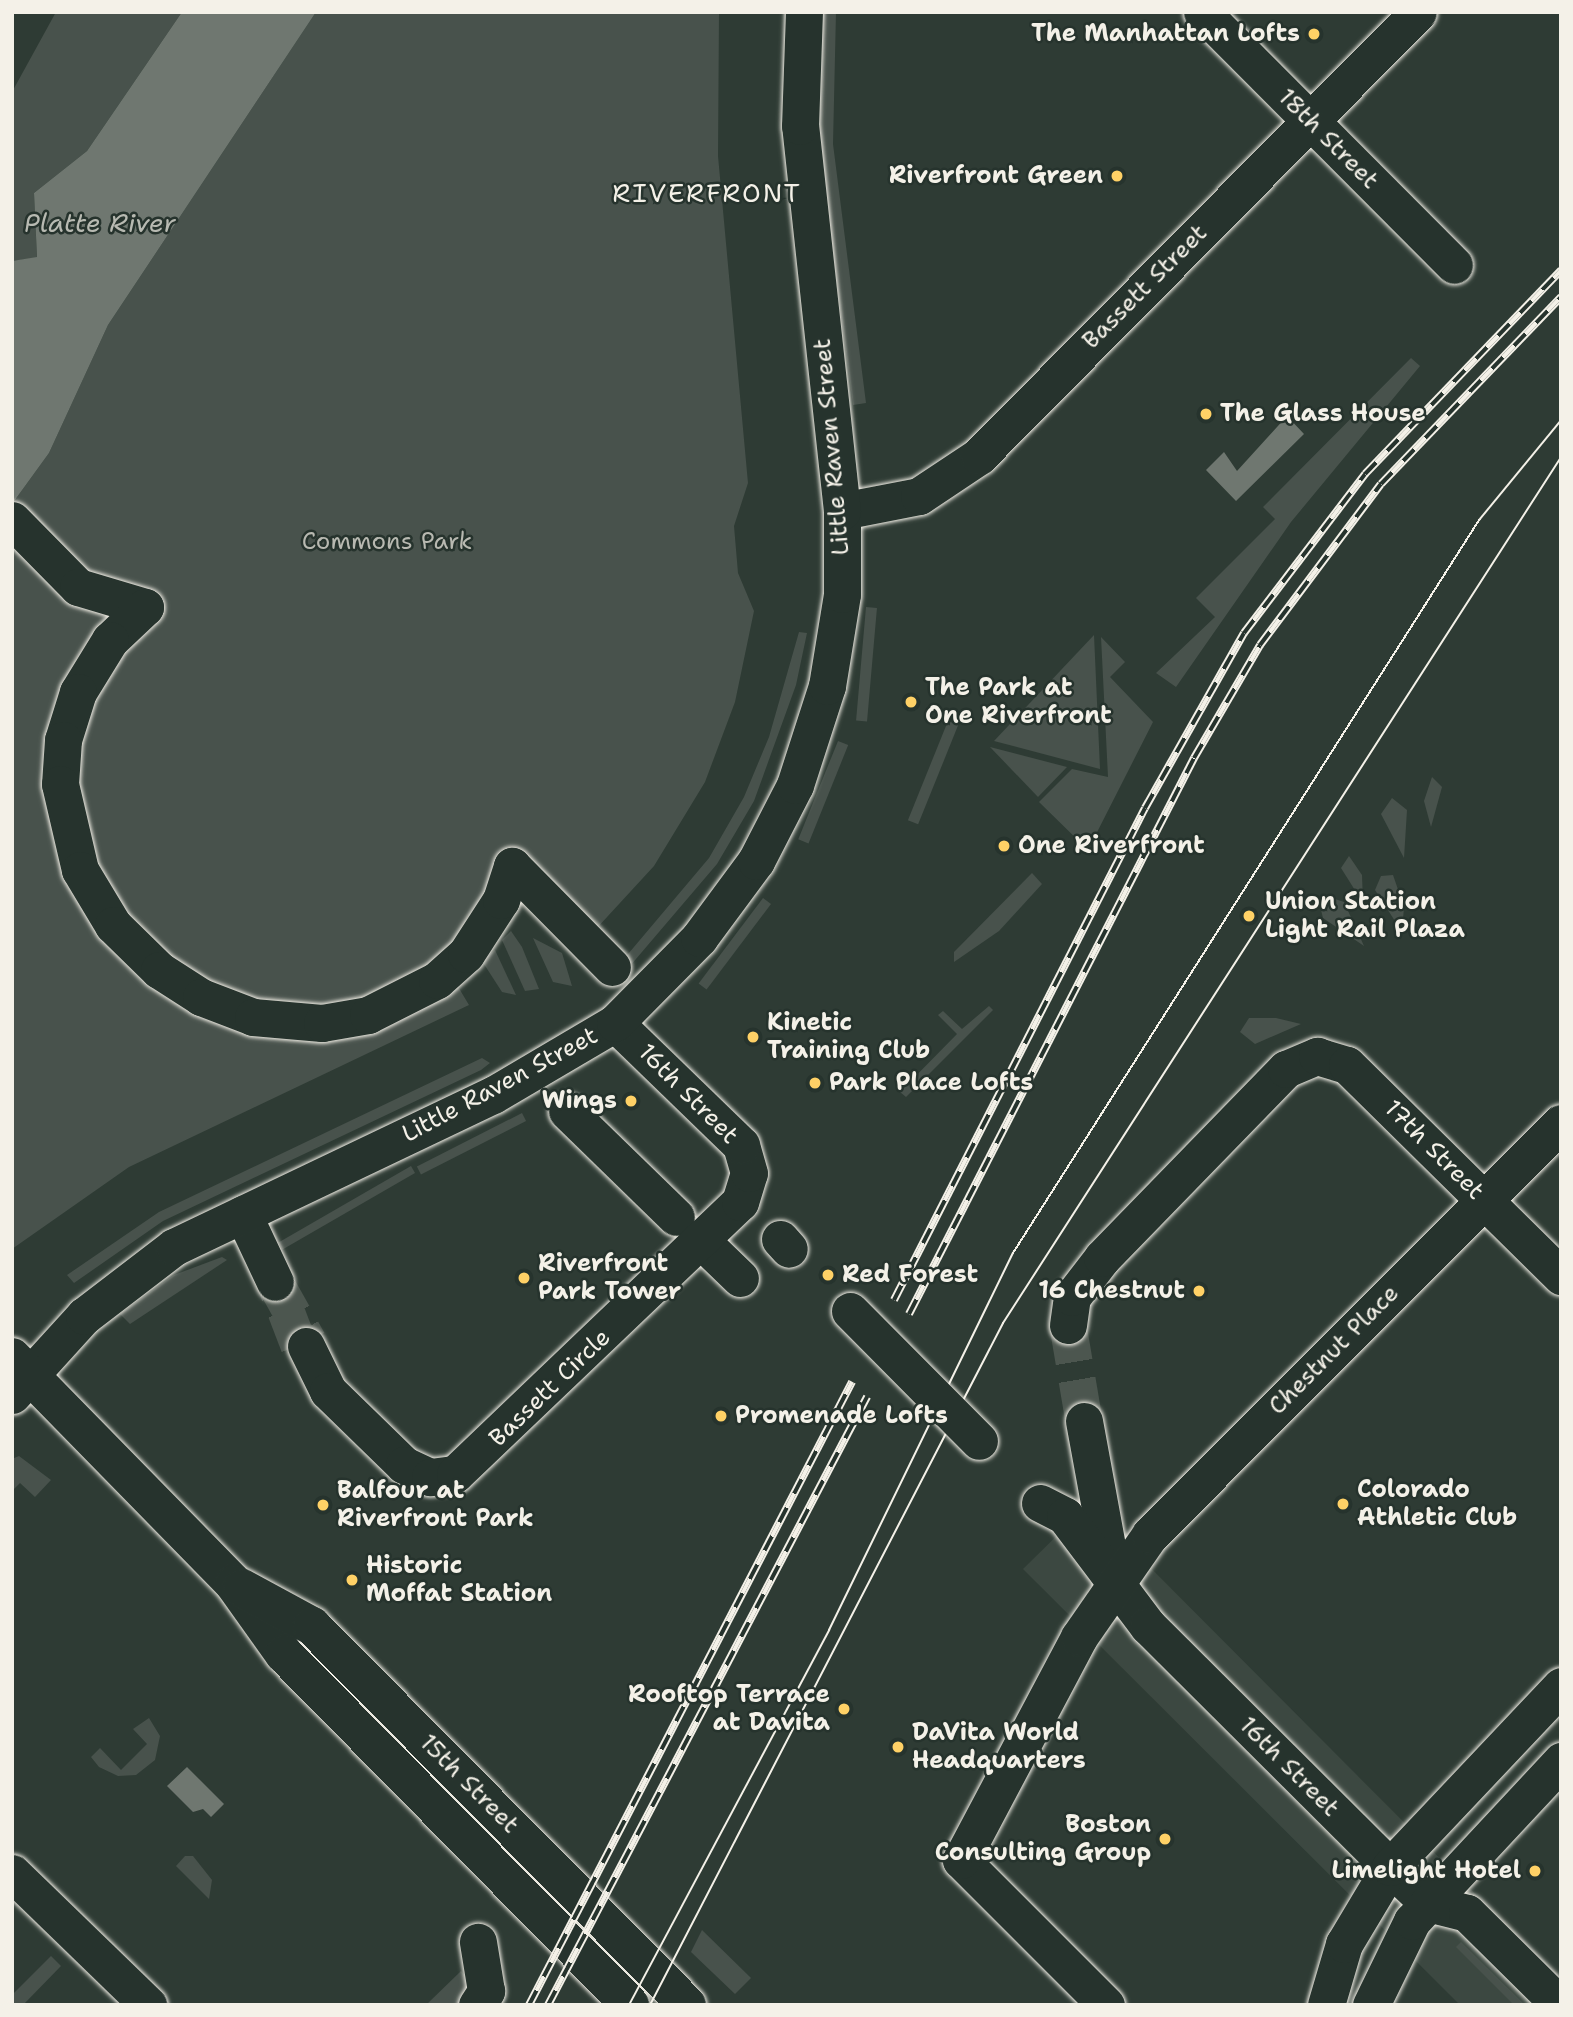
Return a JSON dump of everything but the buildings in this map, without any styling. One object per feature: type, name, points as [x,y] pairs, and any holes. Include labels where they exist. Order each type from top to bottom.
[{"type":"main road","name":"15th Street","points":[[18,1376],[234,1584],[284,1654],[630,2005]]},
{"type":"main road","name":"15th Street","points":[[234,1584],[312,1626],[687,2005]]},
{"type":"street","name":"Little Raven Street","points":[[18,1376],[83,1316],[151,1261],[492,1095],[615,1023],[731,897],[795,785],[827,686],[842,594],[842,511],[800,126],[804,12]]},
{"type":"street","name":"18th Street","points":[[1202,12],[1454,265]]},
{"type":"street","name":"Bassett Street","points":[[842,511],[919,496],[968,465],[1418,12]]},
{"type":"street","points":[[12,520],[90,593],[145,607],[110,640],[78,692],[63,740],[60,784],[73,850],[95,898],[139,954],[169,977],[253,1017],[322,1023],[368,1015],[438,980],[466,954],[501,900],[512,866],[612,967]]},
{"type":"street","name":"16th Street","points":[[615,1023],[729,1131],[749,1173]]},
{"type":"street","name":"17th Street","points":[[1070,1311],[1293,1064],[1317,1056],[1347,1065],[1561,1276]]},
{"type":"street","points":[[567,1111],[676,1217]]},
{"type":"street","name":"Chestnut Place","points":[[1106,2005],[961,1860],[1113,1581],[1150,1535],[1561,1123]]},
{"type":"street","name":"Bassett Circle","points":[[306,1346],[328,1391],[404,1465],[430,1477],[455,1474],[740,1202],[749,1173]]},
{"type":"street","points":[[243,1214],[275,1282]]},
{"type":"street","points":[[714,1253],[740,1278]]},
{"type":"street","points":[[850,1311],[979,1441]]},
{"type":"street","points":[[1084,1421],[1113,1581]]},
{"type":"street","name":"16th Street","points":[[1040,1503],[1065,1516],[1148,1626],[1390,1867],[1428,1903],[1466,1913],[1560,2005]]},
{"type":"street","points":[[1326,2001],[1344,1944],[1390,1867],[1561,1686]]},
{"type":"street","points":[[1371,2005],[1393,1950],[1428,1903],[1561,1761]]},
{"type":"street","points":[[12,1874],[148,2005]]},
{"type":"street","points":[[477,2005],[485,1991],[478,1942]]},
{"type":"shaded area","points":[[1088,1505],[1561,1980],[1561,2005],[1460,2005],[1023,1569]]},
{"type":"green space","points":[[56,12],[182,12],[87,151],[34,193],[37,258],[12,261],[12,92]]},
{"type":"green space","name":"Commons Park","points":[[316,12],[719,12],[718,156],[748,483],[734,526],[738,573],[754,611],[735,702],[705,782],[654,866],[596,929],[517,864],[451,975],[469,1005],[129,1167],[12,1249],[12,504],[49,453],[108,325]]},
{"type":"green space","points":[[823,12],[836,12],[833,144],[866,403],[853,405],[819,145]]},
{"type":"green space","points":[[1411,358],[1420,366],[1291,522],[1176,687],[1156,673],[1215,617],[1196,598],[1275,519],[1263,507]]},
{"type":"green space","points":[[866,607],[877,608],[867,722],[856,721]]},
{"type":"green space","points":[[799,632],[807,633],[796,685],[754,801],[717,864],[630,966],[623,960],[709,858],[744,797],[769,737]]},
{"type":"green space","points":[[1094,635],[1100,769],[994,741]]},
{"type":"green space","points":[[1101,637],[1125,662],[1110,677],[1153,722],[1088,850],[1039,802],[1072,769],[1108,777]]},
{"type":"green space","points":[[948,721],[958,725],[918,824],[908,820]]},
{"type":"green space","points":[[838,741],[848,745],[808,843],[798,839]]},
{"type":"green space","points":[[990,747],[1067,767],[1038,797]]},
{"type":"green space","points":[[1432,777],[1442,787],[1431,827],[1424,801]]},
{"type":"green space","points":[[1392,798],[1407,810],[1404,858],[1381,814]]},
{"type":"green space","points":[[1349,856],[1362,875],[1363,903],[1341,868]]},
{"type":"green space","points":[[1032,873],[1042,884],[999,931],[954,962],[954,952]]},
{"type":"green space","points":[[1393,875],[1404,907],[1402,932],[1375,890],[1381,876]]},
{"type":"green space","points":[[1329,897],[1344,902],[1364,946],[1323,918],[1320,906]]},
{"type":"green space","points":[[763,898],[771,904],[707,989],[699,983]]},
{"type":"green space","points":[[511,931],[522,947],[539,989],[525,991],[502,940]]},
{"type":"green space","points":[[533,938],[562,953],[572,986],[553,982]]},
{"type":"green space","points":[[495,950],[516,995],[502,992],[482,961]]},
{"type":"green space","points":[[989,1006],[993,1010],[906,1097],[900,1092],[957,1034],[938,1015],[943,1011],[962,1029]]},
{"type":"green space","points":[[1249,1018],[1276,1018],[1301,1024],[1255,1044],[1240,1032]]},
{"type":"green space","points":[[482,1058],[490,1063],[481,1070],[163,1221],[74,1283],[67,1275],[159,1212]]},
{"type":"green space","points":[[522,1113],[526,1121],[421,1175],[417,1167]]},
{"type":"green space","points":[[411,1166],[415,1173],[282,1249],[278,1242]]},
{"type":"green space","points":[[222,1257],[227,1260],[130,1324],[120,1314],[174,1275]]},
{"type":"green space","points":[[19,1456],[51,1480],[35,1497],[20,1483],[12,1491],[12,1459]]},
{"type":"green space","points":[[149,1718],[160,1736],[155,1760],[136,1775],[118,1776],[99,1767],[91,1757],[100,1748],[121,1770],[147,1744],[133,1729]]},
{"type":"green space","points":[[185,1856],[193,1856],[212,1880],[209,1899],[176,1866]]},
{"type":"green space","points":[[702,1930],[751,1978],[735,1994],[691,1952]]},
{"type":"green space","points":[[1461,1942],[1525,2005],[1514,2005],[1456,1947]]},
{"type":"green space","points":[[51,1956],[61,1966],[23,2005],[12,2005],[12,1995]]},
{"type":"green space","points":[[461,1971],[474,1987],[463,2005],[426,2005]]},
{"type":"water","name":"Platte River","points":[[182,12],[316,12],[108,325],[49,453],[12,504],[12,261],[37,257],[34,193],[87,151]]},
{"type":"water","points":[[1287,416],[1304,434],[1236,501],[1206,470],[1224,452],[1237,471]]},
{"type":"water","points":[[187,1767],[224,1804],[211,1817],[203,1809],[193,1812],[167,1786]]},
{"type":"tunnel","points":[[275,1282],[308,1341],[306,1346],[299,1345],[275,1282]]},
{"type":"tunnel","points":[[1068,1325],[1084,1421]]},
{"type":"tram line","points":[[629,2005],[829,1630],[1013,1253],[1479,520],[1561,420]]},
{"type":"tram line","points":[[650,2005],[1003,1323],[1561,457]]},
{"type":"railway","points":[[894,1300],[1145,808],[1244,633],[1365,474],[1561,270]]},
{"type":"railway","points":[[909,1314],[1194,758],[1260,645],[1381,484],[1561,297]]},
{"type":"railway","points":[[529,2005],[852,1382]]},
{"type":"railway","points":[[548,2005],[867,1397]]},
{"type":"place","name":"The Manhattan Lofts","points":[[1314,34]]},
{"type":"place","name":"Riverfront Green","points":[[1117,176]]},
{"type":"place","name":"The Glass House","points":[[1206,414]]},
{"type":"place","name":"The Park at One Riverfront","points":[[911,702]]},
{"type":"place","name":"One Riverfront","points":[[1004,846]]},
{"type":"place","name":"Union Station Light Rail Plaza","points":[[1249,916]]},
{"type":"place","name":"Kinetic Training Club","points":[[753,1037]]},
{"type":"place","name":"Park Place Lofts","points":[[815,1083]]},
{"type":"place","name":"Wings","points":[[631,1101]]},
{"type":"place","name":"Red Forest","points":[[828,1275]]},
{"type":"place","name":"Riverfront Park Tower","points":[[524,1278]]},
{"type":"place","name":"16 Chestnut","points":[[1199,1291]]},
{"type":"place","name":"Promenade Lofts","points":[[721,1416]]},
{"type":"place","name":"Colorado Athletic Club","points":[[1343,1504]]},
{"type":"place","name":"Balfour at Riverfront Park","points":[[323,1505]]},
{"type":"place","name":"Historic Moffat Station","points":[[352,1580]]},
{"type":"place","name":"Rooftop Terrace at Davita","points":[[844,1709]]},
{"type":"place","name":"DaVita World Headquarters","points":[[898,1747]]},
{"type":"place","name":"Boston Consulting Group","points":[[1165,1839]]},
{"type":"place","name":"Limelight Hotel","points":[[1535,1871]]},
{"type":"district","name":"RIVERFRONT","points":[[707,193]]}]
